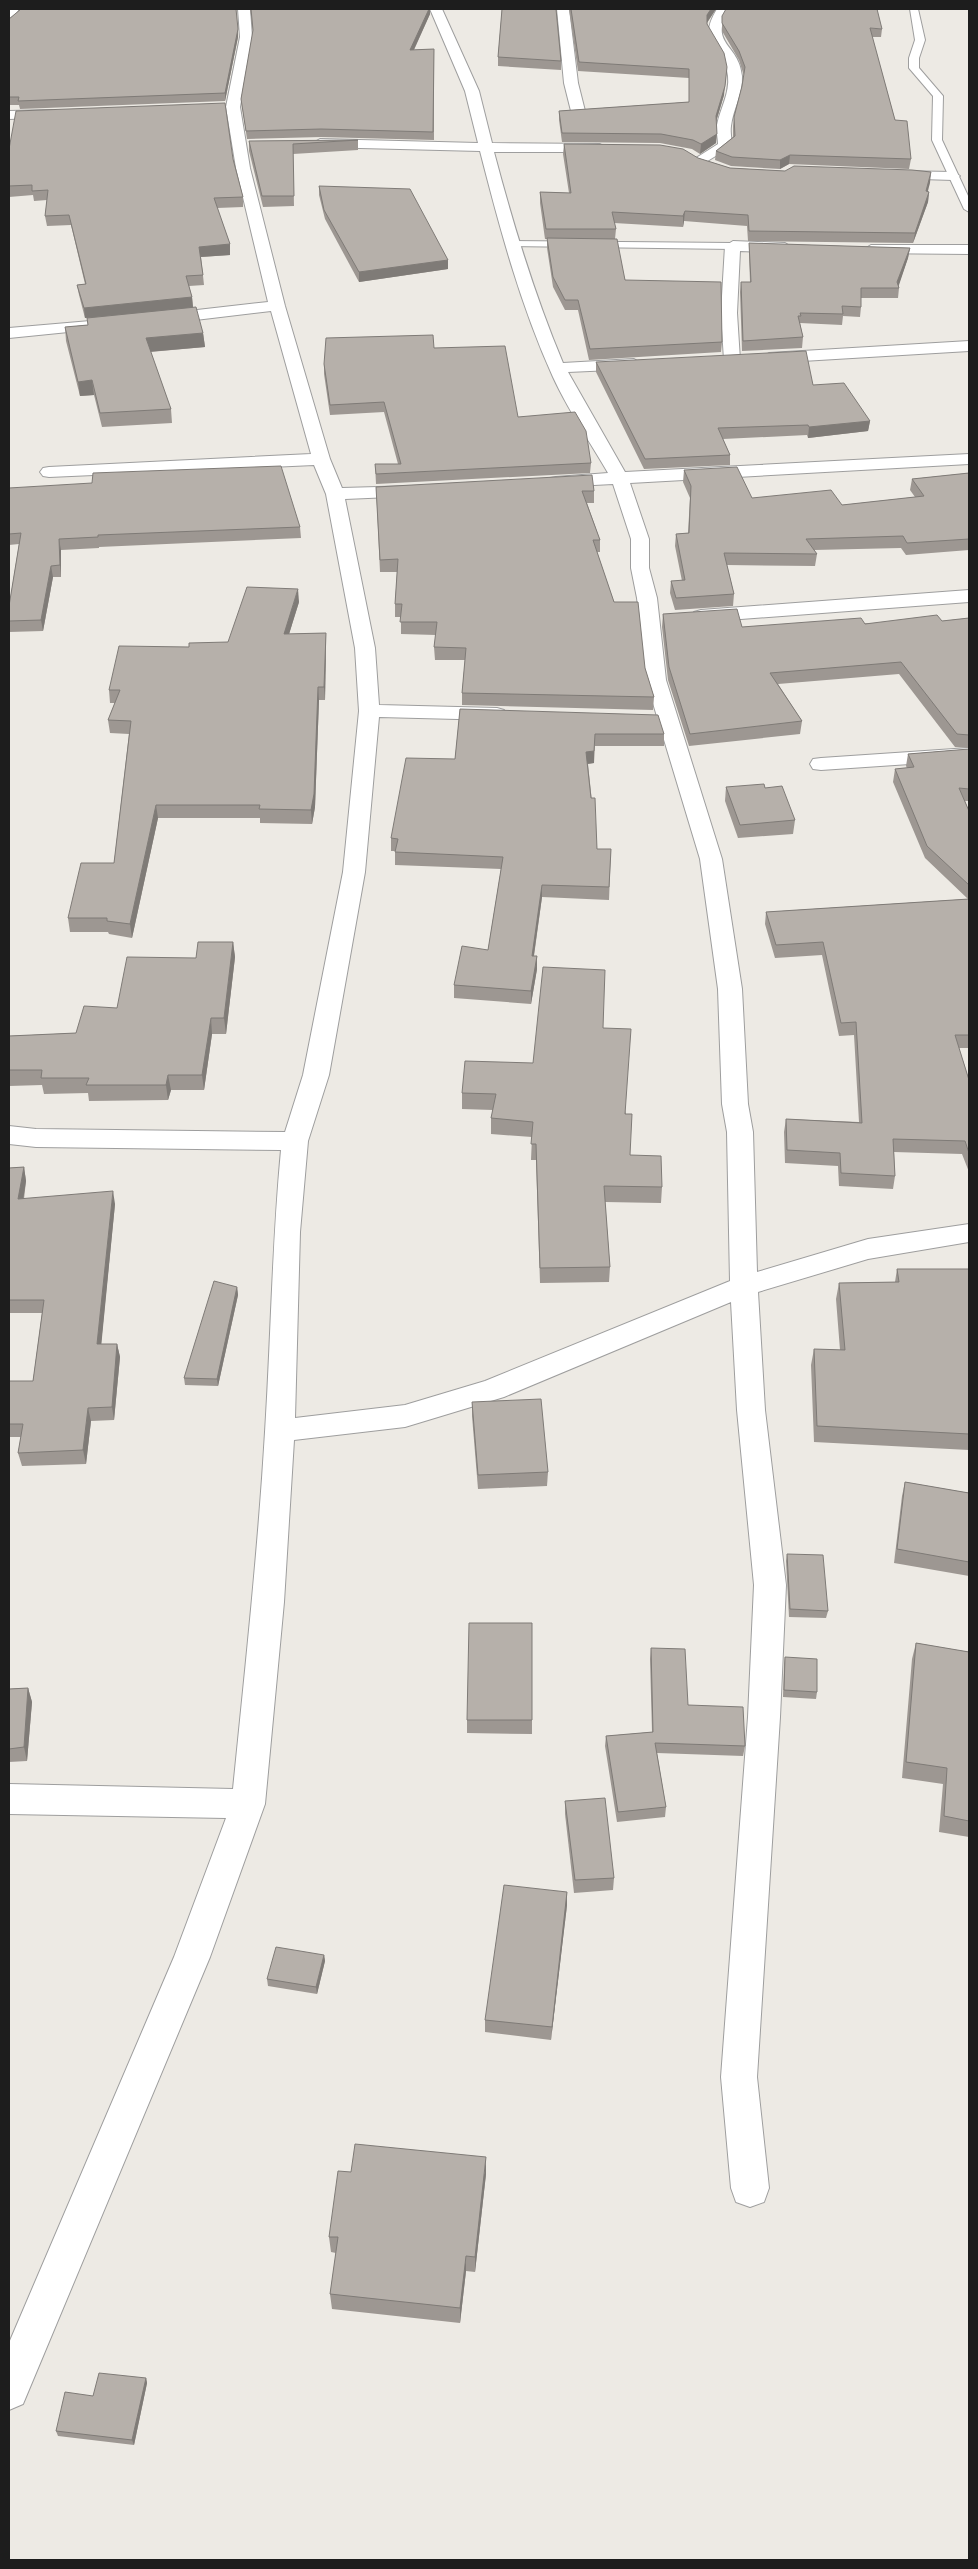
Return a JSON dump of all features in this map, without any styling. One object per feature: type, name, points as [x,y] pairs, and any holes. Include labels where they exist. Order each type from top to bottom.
[{"type":"street","points":[[9,16],[13,9]]},
{"type":"street","points":[[9,2390],[192,1957],[248,1804],[268,1602],[280,1431],[287,1232],[295,1141],[316,1075],[354,872],[368,711],[365,648],[335,494],[321,459],[278,306],[248,145],[228,107],[246,37],[244,9]]},
{"type":"street","points":[[436,9],[472,91],[511,244],[538,322],[562,379],[619,477],[640,539],[640,568],[647,598],[668,619],[969,596]]},
{"type":"street","points":[[563,9],[571,83],[578,111]]},
{"type":"street","points":[[701,161],[725,146],[724,126],[733,95],[735,76],[731,61],[714,32],[714,24],[723,9]]},
{"type":"street","points":[[9,115],[67,113]]},
{"type":"street","points":[[302,144],[612,148]]},
{"type":"street","points":[[687,154],[720,169]]},
{"type":"street","points":[[883,174],[953,176]]},
{"type":"street","points":[[732,360],[729,313],[733,246],[802,248]]},
{"type":"street","points":[[859,250],[969,250]]},
{"type":"street","points":[[143,321],[278,306]]},
{"type":"street","points":[[9,333],[114,324]]},
{"type":"street","points":[[713,360],[969,346]]},
{"type":"street","points":[[558,368],[655,363]]},
{"type":"street","points":[[49,472],[321,459]]},
{"type":"street","points":[[540,484],[619,477],[969,459]]},
{"type":"street","points":[[335,494],[433,490]]},
{"type":"street","points":[[668,619],[656,680],[660,719],[711,859],[730,988],[735,1104],[740,1132],[744,1286],[751,1410],[770,1585],[764,1717],[739,2077],[750,2188]]},
{"type":"street","points":[[368,711],[514,715]]},
{"type":"street","points":[[820,764],[969,754]]},
{"type":"street","points":[[9,1136],[36,1138],[295,1141]]},
{"type":"street","points":[[280,1431],[405,1416],[494,1389],[744,1286],[868,1248],[969,1233]]},
{"type":"street","points":[[9,1800],[248,1804]]},
{"type":"lane","points":[[914,9],[920,40],[914,58],[914,68],[938,96],[937,140],[969,209]]},
{"type":"lane","points":[[511,244],[733,246]]},
{"type":"building","points":[[21,9],[236,9],[238,29],[225,93],[18,101],[19,97],[9,97],[9,19]]},
{"type":"building","points":[[251,9],[429,9],[410,50],[434,49],[433,132],[321,129],[246,131],[241,99],[253,30]]},
{"type":"building","points":[[502,9],[556,9],[561,61],[498,57]]},
{"type":"building","points":[[571,9],[711,9],[707,15],[707,24],[724,53],[727,67],[725,86],[716,116],[717,134],[701,144],[693,140],[661,134],[562,133],[559,111],[689,102],[689,69],[579,62]]},
{"type":"building","points":[[726,9],[877,9],[882,29],[870,28],[895,120],[907,121],[911,159],[790,155],[780,160],[732,157],[716,151],[735,136],[734,117],[745,67],[739,51],[722,23],[722,16]]},
{"type":"building","points":[[225,103],[233,159],[243,197],[214,198],[230,244],[199,247],[203,275],[186,276],[192,297],[84,308],[77,285],[86,284],[69,215],[45,216],[48,190],[32,191],[32,185],[9,186],[9,149],[16,111]]},
{"type":"building","points":[[358,140],[293,144],[294,196],[262,196],[249,141]]},
{"type":"building","points":[[564,144],[660,145],[683,149],[698,158],[730,168],[785,171],[794,166],[931,172],[926,191],[929,192],[915,233],[749,231],[748,215],[685,211],[683,216],[612,212],[616,229],[546,229],[540,192],[571,193]]},
{"type":"building","points":[[319,186],[410,189],[448,260],[359,272],[324,210]]},
{"type":"building","points":[[547,238],[617,239],[625,280],[721,282],[722,342],[590,349],[578,300],[565,300],[553,277]]},
{"type":"building","points":[[749,243],[910,248],[897,282],[899,288],[861,288],[861,307],[842,306],[843,314],[800,313],[801,316],[798,316],[803,337],[743,341],[741,282],[751,282]]},
{"type":"building","points":[[196,307],[203,333],[146,338],[171,409],[100,413],[92,380],[78,382],[65,327],[88,325],[87,318]]},
{"type":"building","points":[[433,335],[434,348],[505,346],[518,417],[575,412],[586,431],[591,463],[376,474],[375,464],[401,464],[384,402],[330,405],[324,364],[326,338]]},
{"type":"building","points":[[806,351],[813,385],[844,383],[870,421],[809,427],[808,425],[718,428],[730,455],[645,459],[596,362]]},
{"type":"building","points":[[281,466],[300,527],[98,535],[98,537],[59,539],[60,565],[51,566],[41,620],[9,621],[9,606],[21,533],[9,534],[9,488],[92,483],[93,473]]},
{"type":"building","points":[[737,467],[752,498],[831,490],[842,505],[924,496],[912,479],[969,473],[969,539],[907,543],[903,536],[806,539],[817,554],[724,553],[734,594],[676,598],[671,581],[685,580],[676,534],[689,533],[691,486],[684,470]]},
{"type":"building","points":[[592,475],[594,491],[582,491],[600,540],[593,540],[614,602],[638,602],[645,668],[654,697],[462,693],[466,648],[434,647],[437,622],[400,622],[402,604],[395,604],[398,559],[380,560],[376,487]]},
{"type":"building","points":[[247,587],[298,589],[284,634],[326,633],[324,687],[318,687],[314,794],[311,810],[259,809],[260,805],[156,805],[130,924],[107,921],[107,918],[68,918],[81,863],[114,863],[131,721],[108,720],[120,690],[109,690],[119,646],[189,647],[189,643],[228,642]]},
{"type":"building","points":[[737,609],[742,627],[861,618],[865,624],[937,615],[942,621],[969,618],[969,735],[957,734],[901,662],[770,673],[802,721],[690,734],[669,667],[663,614]]},
{"type":"building","points":[[460,709],[658,715],[664,734],[595,734],[594,751],[586,752],[591,798],[595,798],[597,849],[611,849],[609,887],[542,885],[532,956],[537,956],[531,991],[454,985],[462,946],[488,950],[503,857],[395,852],[398,839],[391,838],[406,758],[455,759]]},
{"type":"building","points":[[969,749],[969,789],[959,788],[969,811],[969,885],[927,846],[895,769],[914,767],[908,754]]},
{"type":"building","points":[[764,784],[765,788],[782,786],[795,820],[740,825],[726,787]]},
{"type":"building","points":[[969,899],[969,1035],[955,1035],[969,1080],[969,1153],[965,1141],[893,1139],[895,1176],[841,1173],[840,1153],[787,1150],[786,1119],[862,1123],[856,1022],[841,1023],[823,942],[776,945],[766,912]]},
{"type":"building","points":[[198,942],[233,942],[224,1018],[211,1018],[202,1075],[168,1075],[166,1085],[86,1085],[89,1078],[41,1078],[42,1070],[9,1070],[9,1036],[76,1033],[84,1006],[117,1008],[127,957],[196,958]]},
{"type":"building","points":[[543,967],[605,970],[603,1028],[631,1029],[625,1114],[632,1114],[630,1155],[661,1156],[662,1187],[604,1186],[610,1267],[540,1268],[536,1144],[531,1144],[533,1122],[491,1118],[496,1094],[462,1093],[465,1061],[533,1063]]},
{"type":"building","points":[[24,1167],[18,1199],[113,1191],[97,1344],[117,1344],[112,1407],[88,1408],[83,1450],[18,1453],[23,1424],[9,1424],[9,1381],[33,1381],[44,1300],[9,1300],[9,1168]]},
{"type":"building","points":[[897,1269],[969,1269],[969,1434],[817,1426],[814,1349],[845,1350],[839,1283],[899,1282]]},
{"type":"building","points":[[214,1281],[237,1287],[217,1379],[184,1378]]},
{"type":"building","points":[[541,1399],[548,1472],[478,1475],[472,1402]]},
{"type":"building","points":[[905,1482],[969,1493],[969,1562],[897,1549]]},
{"type":"building","points":[[787,1554],[823,1555],[828,1611],[790,1609]]},
{"type":"building","points":[[469,1623],[532,1623],[532,1720],[467,1720]]},
{"type":"building","points":[[916,1643],[969,1652],[969,1821],[944,1816],[947,1768],[906,1762]]},
{"type":"building","points":[[651,1648],[685,1649],[688,1705],[743,1707],[745,1746],[655,1743],[666,1807],[618,1812],[606,1736],[653,1732]]},
{"type":"building","points":[[785,1657],[817,1659],[817,1692],[784,1690]]},
{"type":"building","points":[[28,1688],[24,1747],[9,1749],[9,1689]]},
{"type":"building","points":[[605,1798],[614,1878],[575,1880],[565,1801]]},
{"type":"building","points":[[504,1885],[567,1892],[552,2027],[485,2020]]},
{"type":"building","points":[[276,1947],[324,1955],[316,1987],[267,1979]]},
{"type":"building","points":[[355,2144],[486,2157],[475,2257],[466,2256],[460,2308],[330,2294],[338,2237],[329,2237],[338,2171],[351,2172]]},
{"type":"building","points":[[99,2373],[146,2378],[132,2440],[56,2431],[65,2392],[93,2396]]}]
